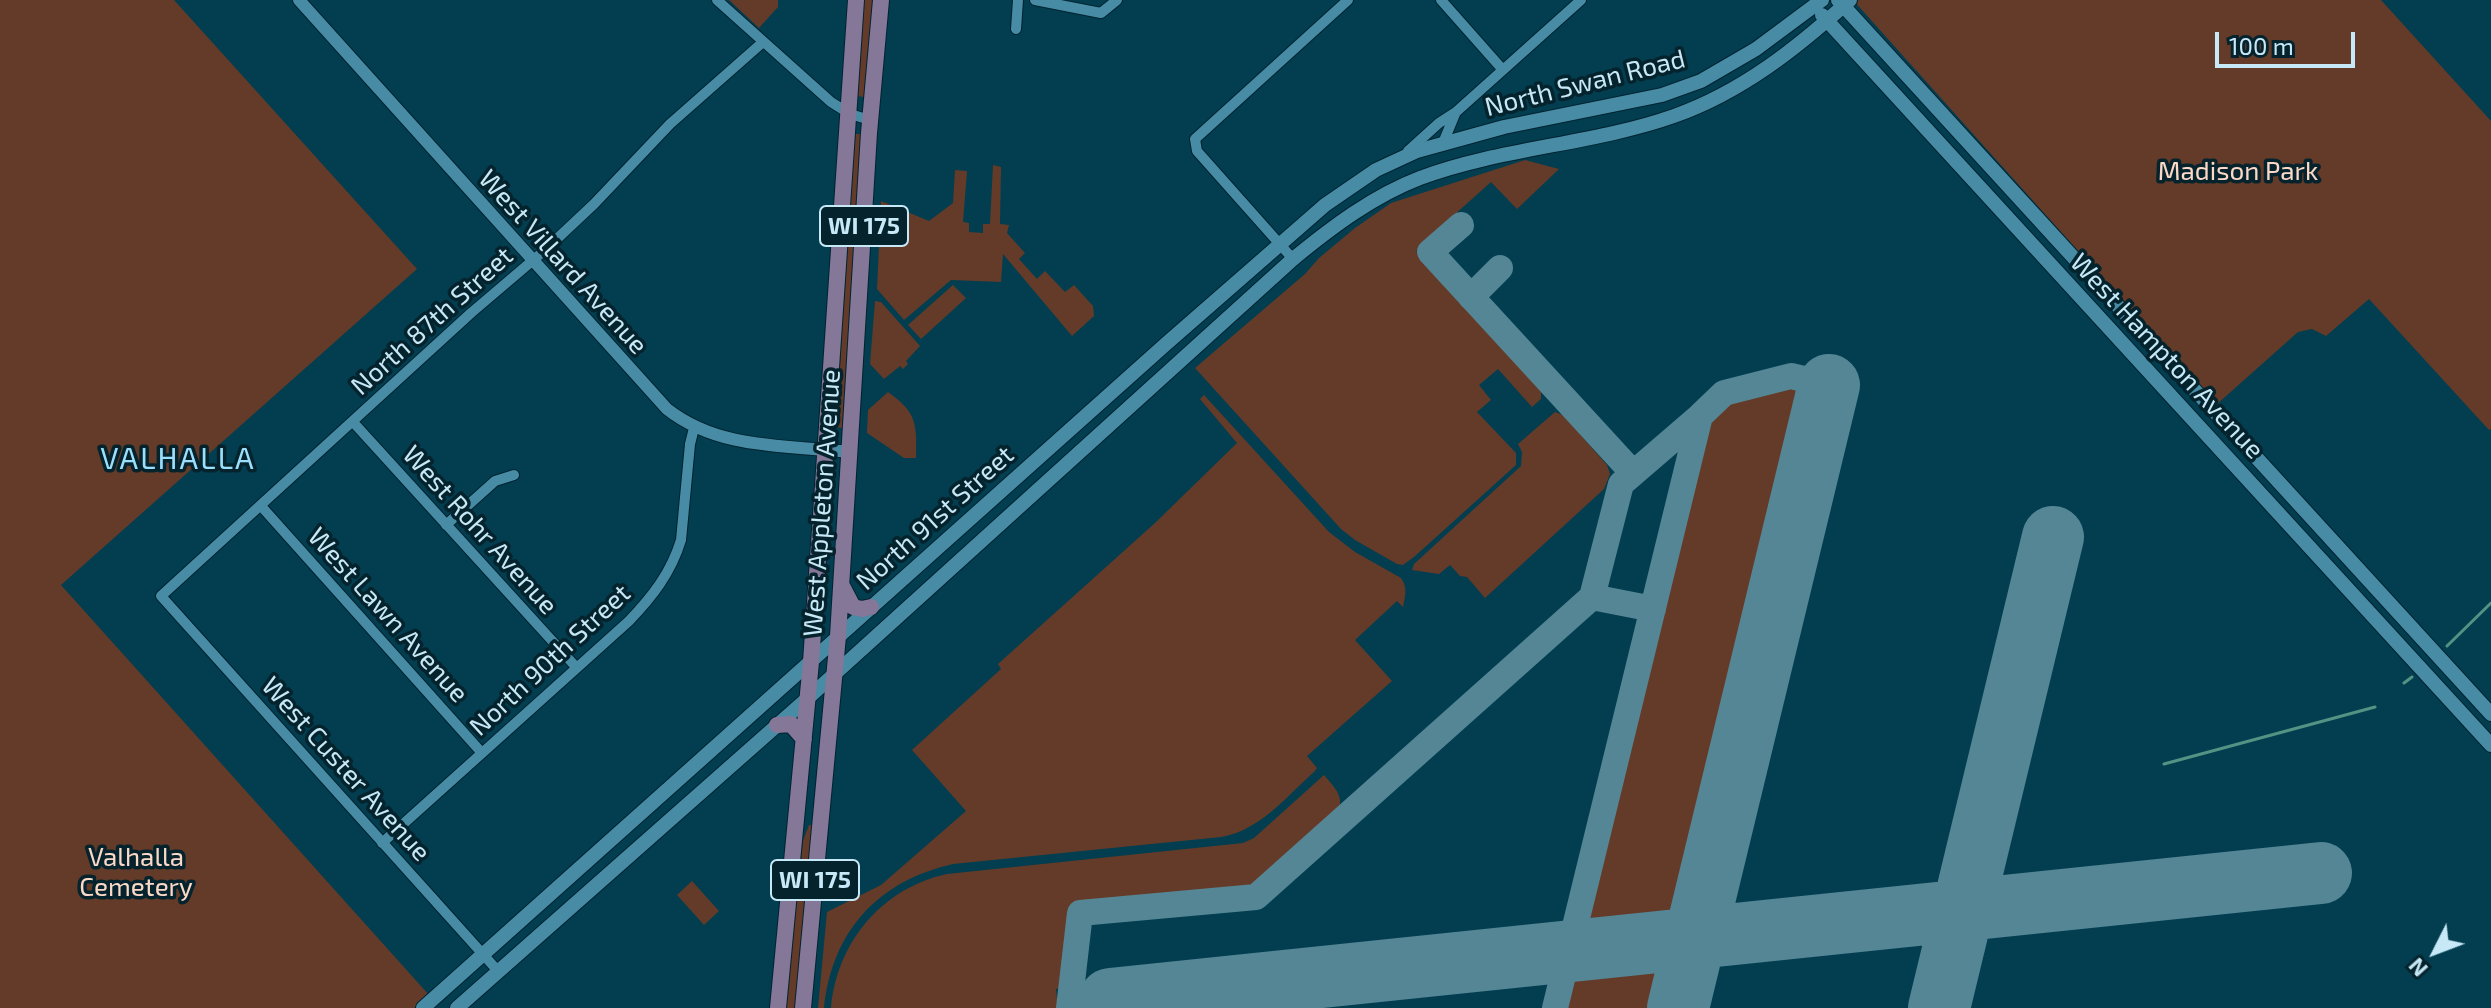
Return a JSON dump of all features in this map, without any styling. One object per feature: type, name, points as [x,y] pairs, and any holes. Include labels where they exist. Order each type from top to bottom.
[{"type":"main road","name":"West Appleton Avenue","points":[[778,1008],[811,662],[856,0]]},
{"type":"main road","name":"West Appleton Avenue","points":[[803,1008],[838,636],[870,120],[881,0]]},
{"type":"main road","name":"North Swan Road","points":[[1398,160],[1443,143],[1504,127],[1662,95],[1701,81],[1756,49],[1814,2]]},
{"type":"main road","name":"West Hampton Avenue","points":[[1814,2],[1826,20],[2491,745]]},
{"type":"main road","name":"North Swan Road","points":[[1418,178],[1672,117],[1720,97],[1768,68],[1844,2]]},
{"type":"main road","name":"West Hampton Avenue","points":[[1844,2],[2491,714]]},
{"type":"main road","points":[[1418,178],[1438,158],[1443,143]]},
{"type":"main road","name":"North 91st Street","points":[[423,1008],[1325,205],[1376,170],[1398,160]]},
{"type":"main road","name":"North 91st Street","points":[[457,1008],[808,698],[1293,259],[1338,222],[1418,178]]},
{"type":"main road","points":[[820,540],[845,545]]},
{"type":"main road","points":[[842,583],[853,607],[871,607]]},
{"type":"main road","points":[[777,725],[791,724],[804,739]]},
{"type":"street","name":"West Villard Avenue","points":[[299,0],[656,399],[694,428],[733,440],[850,452]]},
{"type":"street","points":[[717,0],[831,102],[850,114],[870,120]]},
{"type":"street","points":[[1016,29],[1018,0]]},
{"type":"street","points":[[1035,0],[1101,13],[1117,0]]},
{"type":"street","points":[[1293,259],[1195,145],[1195,139],[1348,0]]},
{"type":"street","points":[[1441,0],[1503,70]]},
{"type":"street","name":"North 91st Street","points":[[1398,160],[1581,0]]},
{"type":"street","name":"North 87th Street","points":[[161,596],[471,313],[533,261],[594,204],[670,124],[763,42]]},
{"type":"street","name":"North 91st Street","points":[[1443,143],[1456,112]]},
{"type":"street","name":"West Rohr Avenue","points":[[353,422],[576,667]]},
{"type":"street","name":"North 90th Street","points":[[382,843],[642,607],[666,576],[677,555],[684,522],[694,428]]},
{"type":"street","points":[[446,525],[495,481],[514,475]]},
{"type":"street","name":"West Lawn Avenue","points":[[261,506],[482,753]]},
{"type":"street","name":"West Custer Avenue","points":[[161,596],[498,971]]},
{"type":"street","points":[[442,992],[457,1008]]},
{"type":"green space","name":"Valhalla Cemetery","points":[[0,0],[174,0],[417,269],[61,585],[429,995],[414,1008],[0,1008]]},
{"type":"green space","points":[[729,0],[778,0],[778,7],[759,28]]},
{"type":"green space","points":[[864,0],[874,0],[867,91],[863,97],[858,96]]},
{"type":"green space","name":"Madison Park","points":[[1853,0],[2381,0],[2491,121],[2491,429],[2369,299],[2326,336],[2312,329],[2298,332],[2216,405]]},
{"type":"green space","points":[[855,134],[861,134],[842,428],[836,427]]},
{"type":"green space","points":[[1525,160],[1559,169],[1517,209],[1491,182],[1453,216],[1454,219],[1432,241],[1428,239],[1416,251],[1541,391],[1541,399],[1532,407],[1498,369],[1479,385],[1491,400],[1477,412],[1516,453],[1516,465],[1414,557],[1403,565],[1397,564],[1341,529],[1195,368],[1305,274],[1319,258],[1391,203]]},
{"type":"green space","points":[[993,165],[1001,167],[1000,224],[1009,225],[1007,233],[1025,253],[1019,259],[1037,279],[1045,271],[1065,292],[1074,285],[1093,306],[1094,316],[1072,336],[1003,254],[1001,282],[951,280],[904,320],[877,289],[881,201],[929,221],[953,203],[955,170],[967,171],[963,222],[969,223],[969,232],[983,233],[983,224],[990,224]]},
{"type":"green space","points":[[953,285],[966,298],[921,339],[908,325]]},
{"type":"green space","points":[[875,301],[881,302],[920,346],[903,369],[900,366],[884,379],[870,364]]},
{"type":"green space","points":[[1789,387],[1800,391],[1807,401],[1685,906],[1670,922],[1659,926],[1635,930],[1592,930],[1587,920],[1589,905],[1704,432],[1720,410],[1729,404],[1750,395]]},
{"type":"green space","points":[[888,392],[913,419],[916,458],[904,458],[867,433],[868,410]]},
{"type":"green space","points":[[1204,395],[1329,532],[1355,552],[1401,578],[1405,589],[1403,607],[1397,601],[1355,640],[1392,681],[1307,756],[1317,768],[1314,772],[1271,812],[1235,834],[953,864],[902,883],[881,897],[849,933],[837,955],[824,1008],[818,1008],[827,912],[881,885],[966,811],[912,750],[1001,669],[998,664],[1155,523],[1237,443],[1200,399]]},
{"type":"green space","points":[[1555,412],[1563,415],[1607,465],[1610,474],[1604,489],[1485,598],[1467,577],[1460,576],[1450,565],[1439,574],[1412,570],[1414,564],[1521,466],[1522,452],[1518,444]]},
{"type":"green space","points":[[1324,775],[1339,795],[1339,810],[1271,874],[1252,886],[1229,892],[1070,908],[1062,988],[1056,989],[1058,1008],[831,1008],[835,984],[853,940],[883,905],[924,881],[947,874],[1243,843],[1254,838]]},
{"type":"green space","points":[[809,825],[813,825],[796,1008],[786,1008],[803,841]]},
{"type":"green space","points":[[692,881],[719,911],[704,925],[677,895]]},
{"type":"green space","points":[[1660,960],[1667,972],[1660,1008],[1564,1008],[1577,977],[1585,969],[1607,962]]},
{"type":"waterway","points":[[2447,646],[2491,603]]},
{"type":"waterway","points":[[2404,683],[2412,677]]},
{"type":"waterway","points":[[2164,764],[2375,707]]},
{"type":"taxiway","points":[[1461,225],[1430,252],[1633,473]]},
{"type":"taxiway","points":[[1471,297],[1500,268]]},
{"type":"taxiway","points":[[1555,1008],[1700,416],[1724,393],[1791,376],[1829,385]]},
{"type":"taxiway","points":[[1069,1008],[1080,913],[1256,897],[1592,597],[1621,484],[1700,416]]},
{"type":"taxiway","points":[[1592,597],[1653,609]]},
{"type":"taxiway","points":[[1568,951],[1696,938]]},
{"type":"runway","points":[[1678,1008],[1829,385]]},
{"type":"runway","points":[[1939,1008],[2053,537]]},
{"type":"runway","points":[[1110,999],[2321,873]]},
{"type":"district","name":"VALHALLA","points":[[178,459]]}]
